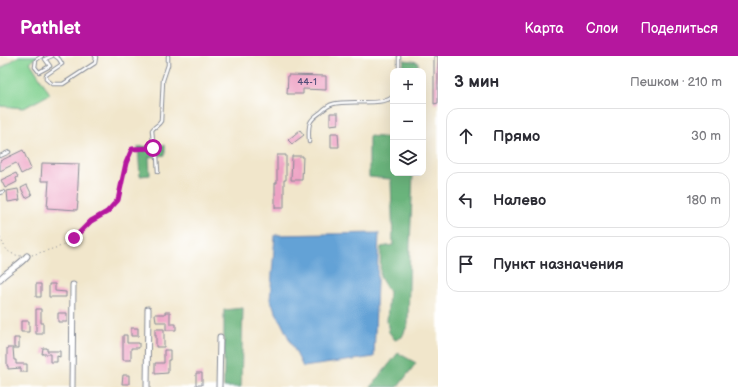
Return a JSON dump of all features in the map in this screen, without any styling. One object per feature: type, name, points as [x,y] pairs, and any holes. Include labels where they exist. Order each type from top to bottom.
[{"type":"street","points":[[0,279],[4,274],[27,256]]},
{"type":"street","points":[[72,387],[73,285]]},
{"type":"street","points":[[147,387],[148,309]]},
{"type":"street","points":[[219,387],[220,337]]},
{"type":"lane","points":[[42,56],[36,60],[35,67],[39,72],[50,66],[45,59],[54,56],[59,59],[62,64],[46,75],[46,79],[52,84],[63,84],[95,63],[95,56]]},
{"type":"lane","points":[[158,172],[157,156],[154,153],[153,148],[152,130],[155,126],[160,124],[161,121],[163,80],[168,66],[168,56]]},
{"type":"lane","points":[[399,56],[399,68]]},
{"type":"lane","points":[[309,142],[310,124],[313,118],[333,104],[346,102],[383,102],[390,99]]},
{"type":"lane","points":[[0,156],[9,152]]},
{"type":"path","points":[[0,238],[8,251],[18,256],[27,256],[62,246],[74,238],[91,221],[107,212],[118,200],[126,163],[132,149],[153,148]]},
{"type":"green space","points":[[19,56],[38,56],[30,62],[50,94],[24,108],[0,106],[0,69]]},
{"type":"green space","points":[[404,60],[418,62],[418,68],[403,68]]},
{"type":"green space","points":[[369,136],[390,138],[390,176],[413,176],[408,324],[402,337],[395,340],[389,332],[387,321],[389,292],[380,277],[381,247],[393,245],[391,179],[369,177]]},
{"type":"green space","points":[[165,145],[165,155],[149,157],[150,175],[140,176],[138,147]]},
{"type":"green space","points":[[243,308],[241,387],[224,387],[224,310]]},
{"type":"green space","points":[[398,353],[416,363],[398,387],[371,387]]},
{"type":"water","points":[[379,233],[374,357],[303,367],[270,300],[275,235]]},
{"type":"building","points":[[434,56],[438,56],[438,103],[434,104]]},
{"type":"building","points":[[288,75],[326,76],[326,90],[303,89],[303,94],[287,94]]},
{"type":"building","points":[[330,113],[338,113],[338,124],[330,125]]},
{"type":"building","points":[[300,130],[304,135],[292,144],[288,140]]},
{"type":"building","points":[[331,133],[338,133],[339,147],[331,147]]},
{"type":"building","points":[[23,150],[31,169],[21,174],[16,163],[0,171],[0,161]]},
{"type":"building","points":[[277,155],[286,155],[284,208],[275,208]]},
{"type":"building","points":[[292,156],[303,156],[302,180],[291,180]]},
{"type":"building","points":[[42,163],[79,164],[77,210],[47,208],[49,181],[41,181]]},
{"type":"building","points":[[16,173],[18,177],[16,178],[17,182],[5,188],[1,180]]},
{"type":"building","points":[[27,185],[32,195],[26,198],[21,188]]},
{"type":"building","points":[[18,189],[20,200],[8,202],[7,191]]},
{"type":"building","points":[[36,284],[41,284],[41,297],[36,297]]},
{"type":"building","points":[[49,284],[55,284],[55,291],[66,292],[66,297],[49,297]]},
{"type":"building","points":[[36,309],[41,309],[43,334],[36,334]]},
{"type":"building","points":[[165,312],[170,312],[170,324],[176,324],[176,330],[166,330],[166,322],[156,322],[155,314],[165,314]]},
{"type":"building","points":[[58,313],[67,313],[67,322],[58,322]]},
{"type":"building","points":[[21,321],[29,321],[29,332],[21,332]]},
{"type":"building","points":[[131,328],[138,328],[138,336],[131,336]]},
{"type":"building","points":[[155,329],[164,329],[164,347],[156,347]]},
{"type":"building","points":[[123,335],[127,335],[127,343],[139,343],[139,348],[131,348],[131,360],[123,360]]},
{"type":"building","points":[[14,338],[19,338],[19,348],[14,348]]},
{"type":"building","points":[[7,348],[13,348],[14,360],[16,360],[16,364],[27,364],[27,372],[21,372],[21,368],[8,369]]},
{"type":"building","points":[[43,348],[47,348],[47,351],[60,351],[60,357],[57,356],[57,362],[50,362],[50,354],[42,354]]},
{"type":"building","points":[[164,350],[170,350],[168,373],[155,374],[155,363],[164,363]]},
{"type":"building","points":[[196,373],[202,373],[202,385],[196,385]]},
{"type":"building","points":[[123,375],[129,375],[129,384],[122,384]]},
{"type":"route","points":[[74,238],[91,221],[107,212],[118,200],[126,163],[132,149],[153,148]]}]
